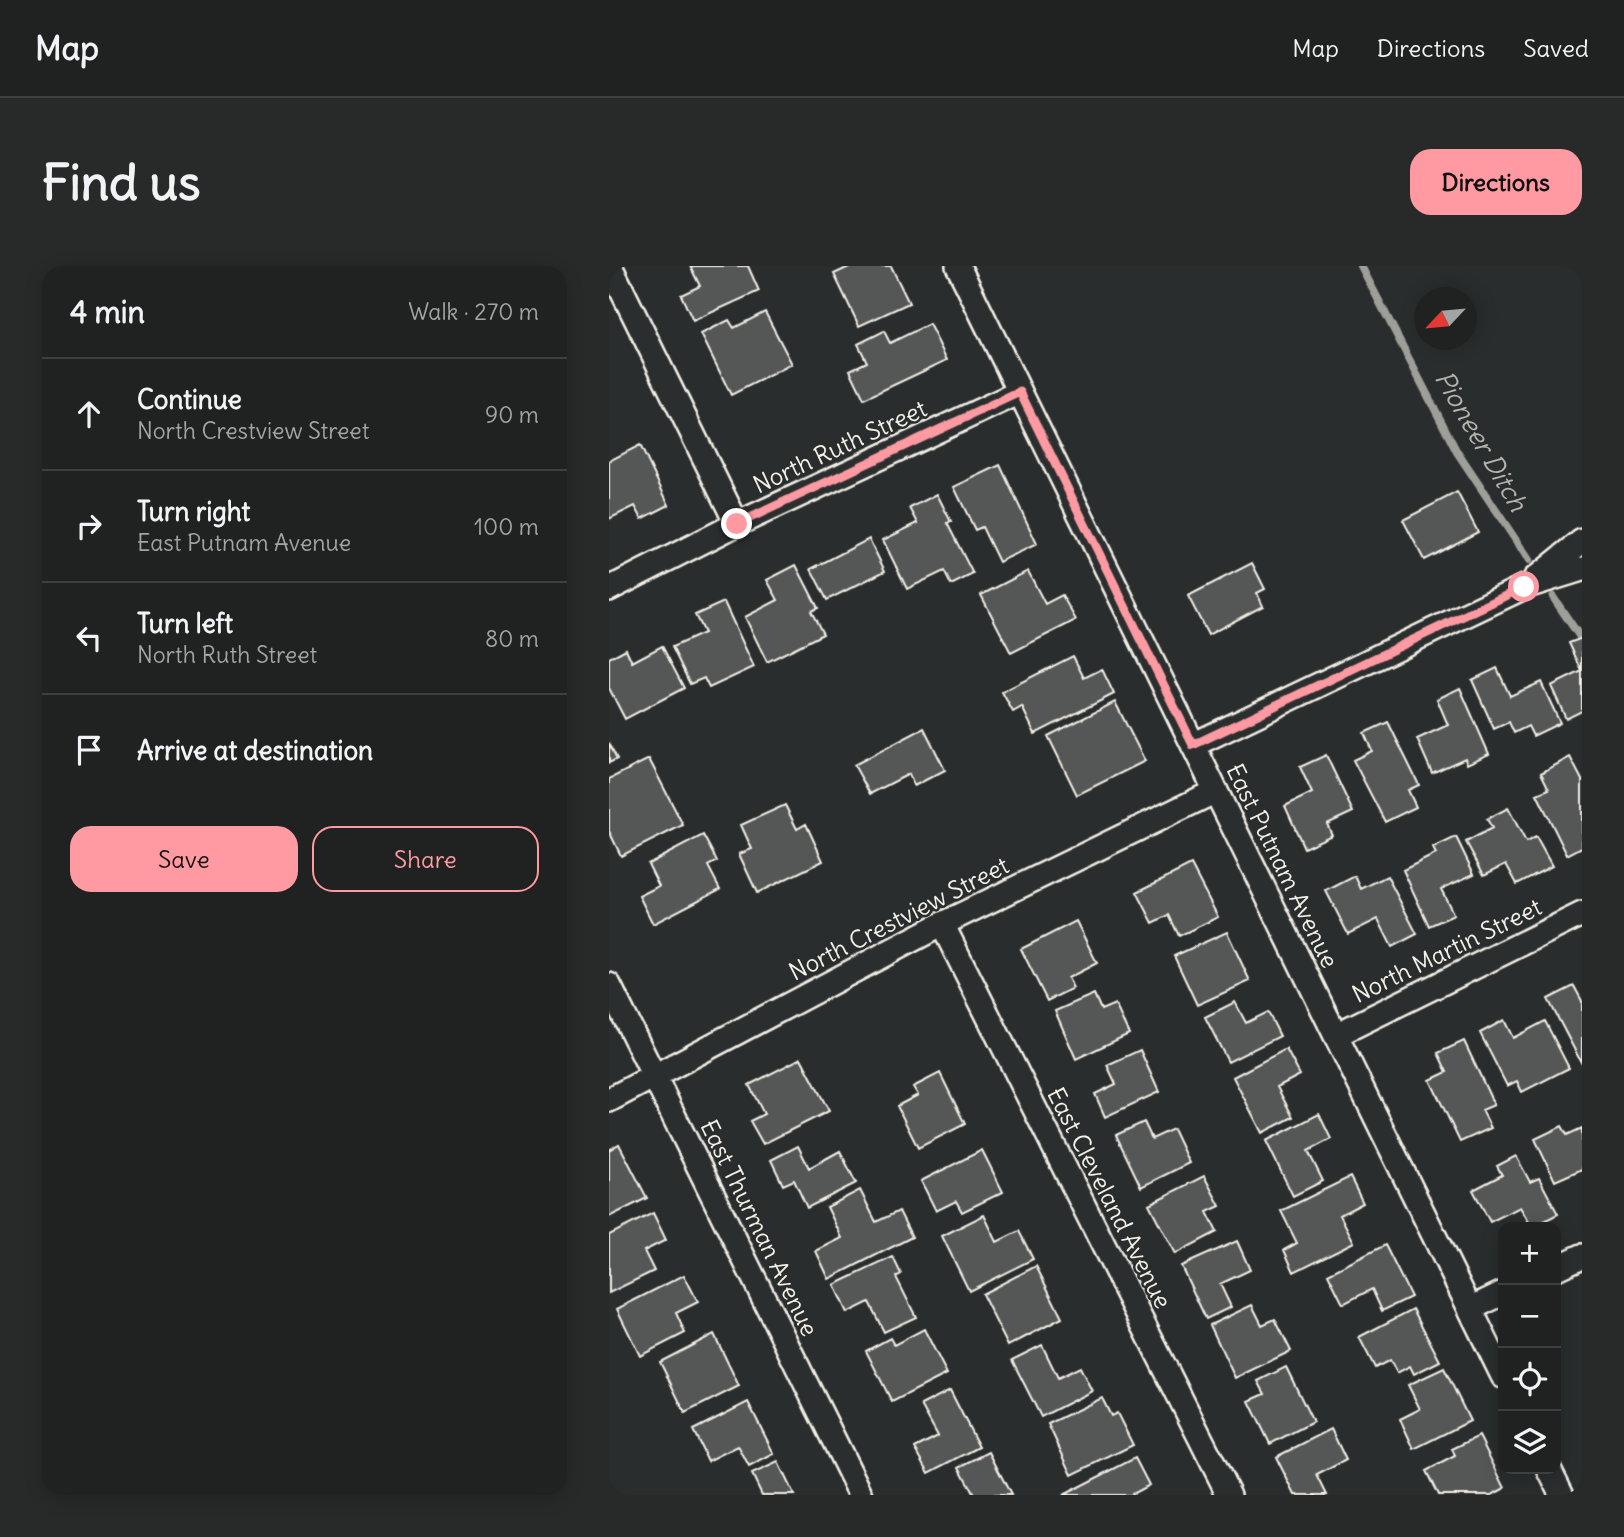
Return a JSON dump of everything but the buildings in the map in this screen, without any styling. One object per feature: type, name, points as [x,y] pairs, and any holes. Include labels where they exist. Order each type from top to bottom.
[{"type":"street","points":[[610,266],[737,524]]},
{"type":"street","name":"East Putnam Avenue","points":[[958,266],[1498,1366]]},
{"type":"street","name":"North Ruth Street","points":[[609,589],[737,524],[1020,392]]},
{"type":"street","points":[[1524,587],[1582,541]]},
{"type":"street","points":[[1193,745],[1524,587],[1582,569]]},
{"type":"street","name":"North Crestview Street","points":[[609,1100],[943,924],[1216,792]]},
{"type":"street","name":"North Martin Street","points":[[1336,1035],[1582,914]]},
{"type":"street","name":"East Cleveland Avenue","points":[[943,924],[1229,1495]]},
{"type":"street","name":"East Thurman Avenue","points":[[609,985],[861,1495]]},
{"type":"street","points":[[1561,1266],[1582,1256]]},
{"type":"street","points":[[1470,1309],[1498,1295]]},
{"type":"street","points":[[1552,1474],[1562,1495]]},
{"type":"waterway","name":"Pioneer Ditch","points":[[1361,266],[1457,452],[1529,560]]},
{"type":"waterway","name":"Pioneer Ditch","points":[[1553,597],[1582,640]]},
{"type":"route","points":[[737,524],[1020,392],[1193,745],[1524,587]]}]
